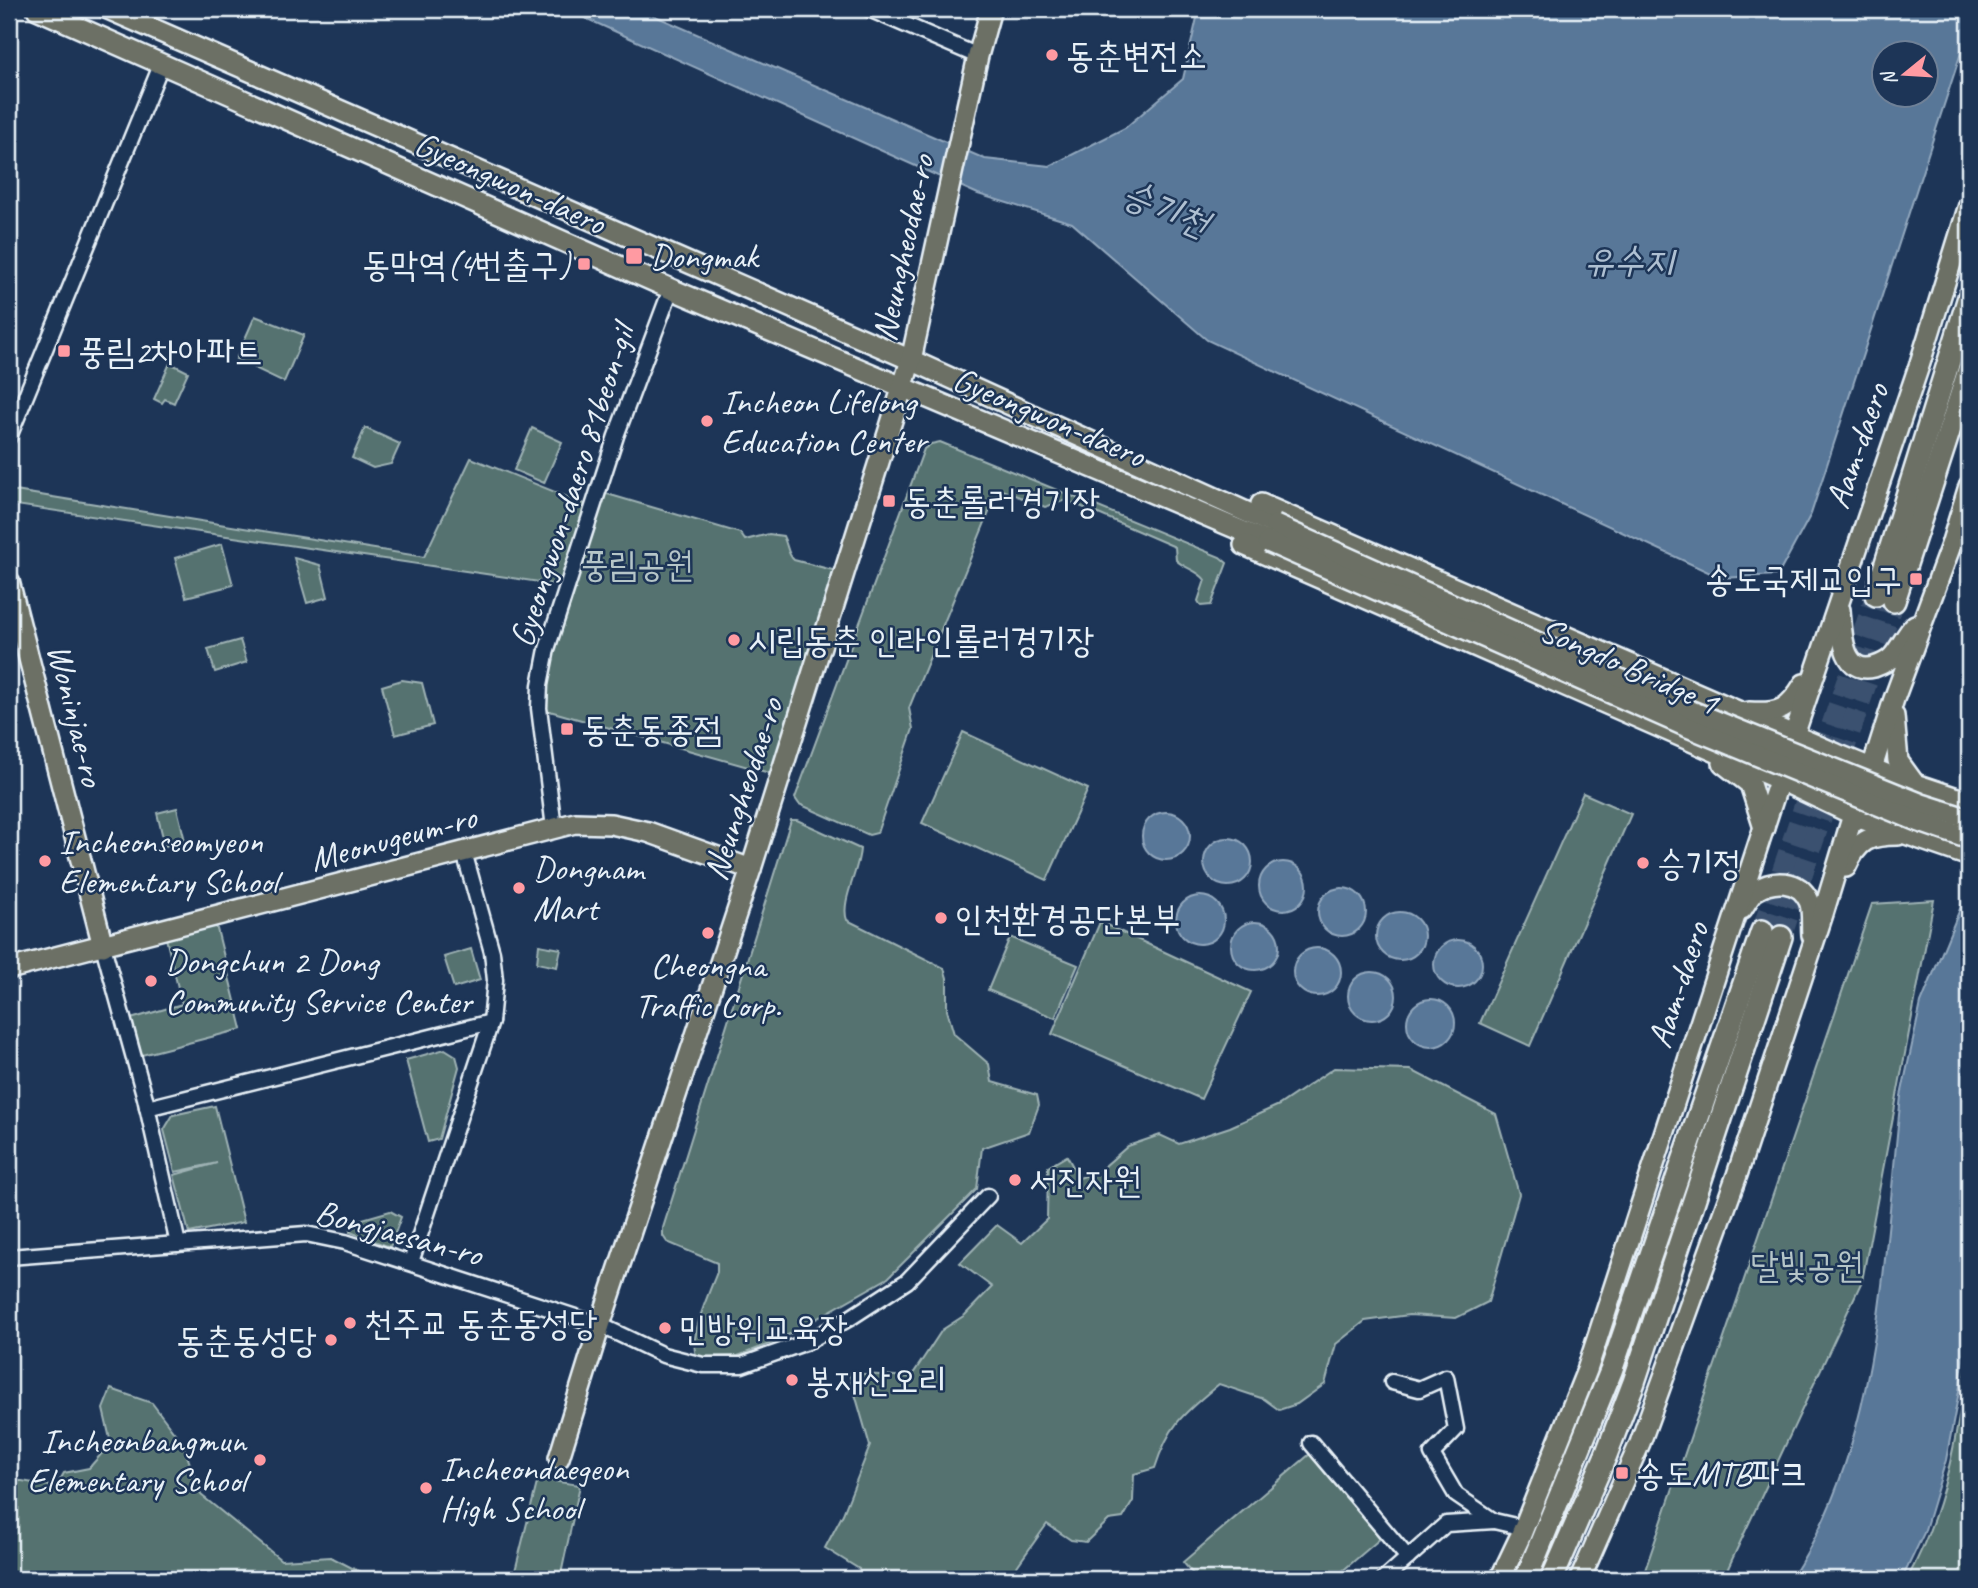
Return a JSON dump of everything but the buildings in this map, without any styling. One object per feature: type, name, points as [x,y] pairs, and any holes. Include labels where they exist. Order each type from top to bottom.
[{"type":"highway","name":"Aam-daero","points":[[1969,298],[1885,598],[1969,370]]},
{"type":"highway","name":"Aam-daero","points":[[1526,1579],[1611,1371],[1771,934],[1634,1382],[1606,1455],[1552,1579]]},
{"type":"main road","name":"Gyeongwon-daero","points":[[37,9],[671,289],[1126,484],[1271,533]]},
{"type":"main road","name":"Gyeongwon-daero","points":[[108,9],[911,360],[1133,462],[1271,533]]},
{"type":"main road","name":"Neungheodae-ro","points":[[559,1458],[600,1325],[751,869],[911,360],[972,82],[991,9]]},
{"type":"main road","points":[[162,63],[172,38]]},
{"type":"main road","name":"Aam-daero","points":[[1500,1579],[1524,1528],[1587,1370],[1794,735],[1920,363],[1969,205]]},
{"type":"main road","points":[[788,339],[801,340],[812,333],[812,326],[799,311]]},
{"type":"main road","points":[[1133,462],[1198,477],[1872,768],[1969,802]]},
{"type":"main road","points":[[1126,484],[1182,518],[1780,780],[1853,815],[1969,856]]},
{"type":"main road","points":[[1580,1579],[1640,1443],[1737,1175],[1853,815],[1872,768],[1969,486]]},
{"type":"main road","name":"Songdo Bridge 1","points":[[1271,533],[1689,710],[1969,820]]},
{"type":"main road","name":"Songdo Bridge 1","points":[[1271,533],[1685,726],[1917,821],[1969,839]]},
{"type":"main road","name":"Woninjae-ro","points":[[9,581],[103,946]]},
{"type":"main road","points":[[1839,602],[1844,650],[1849,660],[1868,668],[1880,665],[1892,657],[1926,612]]},
{"type":"main road","points":[[1741,712],[1766,713],[1784,709],[1792,703],[1821,656]]},
{"type":"main road","points":[[1895,699],[1898,761],[1914,783]]},
{"type":"main road","points":[[1709,750],[1728,768],[1750,783],[1764,828]]},
{"type":"main road","name":"Meonugeum-ro","points":[[9,969],[576,823],[611,824],[648,832],[751,869]]},
{"type":"main road","points":[[1823,914],[1854,850],[1864,841],[1871,837],[1898,835],[1924,840]]},
{"type":"main road","points":[[1734,920],[1753,892],[1772,882],[1788,883],[1802,891],[1810,903],[1812,947]]},
{"type":"street","points":[[869,9],[978,56]]},
{"type":"street","points":[[9,437],[162,63]]},
{"type":"street","name":"Gyeongwon-daero 81beon-gil","points":[[554,828],[539,708],[547,649],[615,436],[671,289]]},
{"type":"street","points":[[411,1262],[491,1022],[495,980],[492,952],[464,852]]},
{"type":"street","points":[[103,946],[147,1108],[178,1244]]},
{"type":"street","points":[[147,1108],[491,1022]]},
{"type":"street","name":"Bongjaesan-ro","points":[[9,1257],[306,1234],[345,1242],[411,1262],[600,1325],[663,1355],[702,1364],[742,1365],[807,1342],[907,1281],[988,1196]]},
{"type":"street","points":[[1392,1382],[1419,1390],[1446,1377],[1456,1429],[1432,1454],[1455,1495],[1494,1521]]},
{"type":"street","points":[[1311,1443],[1408,1558]]},
{"type":"street","points":[[1384,1579],[1446,1524],[1494,1521],[1524,1528]]},
{"type":"street","points":[[1148,1579],[1158,1579]]},
{"type":"green space","points":[[255,316],[304,335],[284,382],[236,359]]},
{"type":"green space","points":[[170,363],[188,372],[174,403],[165,399],[162,403],[154,399]]},
{"type":"green space","points":[[365,428],[400,444],[391,464],[373,468],[352,458]]},
{"type":"green space","points":[[532,428],[562,442],[544,483],[514,470]]},
{"type":"green space","points":[[940,442],[1220,557],[1227,563],[1211,605],[1201,606],[1198,601],[1205,580],[1176,560],[1175,547],[1066,500],[1045,507],[1002,490],[997,493],[909,708],[913,729],[877,833],[869,835],[799,804],[795,798],[924,449]]},
{"type":"green space","name":"풍림공원","points":[[471,458],[592,507],[597,491],[740,533],[745,540],[769,534],[783,536],[794,560],[844,573],[780,776],[539,708],[567,586],[9,504],[9,490],[424,557]]},
{"type":"green space","points":[[222,544],[233,585],[186,597],[175,558]]},
{"type":"green space","points":[[294,558],[320,565],[328,597],[307,603]]},
{"type":"green space","points":[[240,640],[247,662],[215,672],[208,649]]},
{"type":"green space","points":[[402,680],[422,683],[433,725],[395,735],[382,686]]},
{"type":"green space","points":[[963,732],[1088,789],[1047,880],[922,823]]},
{"type":"green space","points":[[1583,793],[1631,814],[1530,1046],[1480,1023]]},
{"type":"green space","points":[[177,808],[185,841],[165,846],[157,813]]},
{"type":"green space","points":[[791,820],[797,820],[860,849],[846,904],[847,920],[944,968],[947,978],[947,1010],[954,1034],[989,1064],[992,1082],[1037,1095],[1039,1105],[1029,1132],[982,1148],[977,1189],[888,1278],[777,1341],[738,1356],[697,1357],[697,1328],[717,1272],[717,1263],[667,1242],[663,1236],[663,1228]]},
{"type":"green space","name":"달빛공원","points":[[1934,900],[1862,1281],[1723,1579],[1642,1579],[1872,904]]},
{"type":"green space","points":[[214,917],[242,1029],[134,1057],[124,1021],[182,1004],[164,930]]},
{"type":"green space","points":[[1100,922],[1251,992],[1201,1099],[1052,1034]]},
{"type":"green space","points":[[1010,937],[1078,965],[1055,1018],[988,990]]},
{"type":"green space","points":[[539,945],[561,949],[557,967],[537,963]]},
{"type":"green space","points":[[471,949],[480,980],[454,988],[444,957]]},
{"type":"green space","points":[[445,1049],[456,1056],[459,1067],[439,1139],[428,1142],[406,1060]]},
{"type":"green space","points":[[1334,1068],[1411,1070],[1496,1114],[1519,1194],[1488,1302],[1456,1318],[1409,1315],[1365,1321],[1336,1344],[1325,1384],[1297,1404],[1279,1410],[1264,1399],[1219,1384],[1179,1420],[1166,1440],[1155,1468],[1134,1474],[1133,1501],[1123,1518],[1109,1520],[1086,1542],[1071,1540],[1047,1524],[1008,1579],[856,1579],[859,1569],[825,1548],[843,1514],[870,1446],[849,1373],[911,1377],[942,1330],[965,1315],[992,1287],[960,1263],[997,1225],[1022,1243],[1047,1219],[1048,1167],[1067,1156],[1079,1178],[1098,1172],[1128,1146],[1160,1135],[1179,1144],[1230,1127],[1279,1105]]},
{"type":"green space","points":[[215,1106],[244,1222],[189,1233],[174,1175],[217,1163],[175,1172],[164,1130],[173,1115]]},
{"type":"green space","points":[[390,1211],[401,1217],[390,1247],[350,1232],[352,1222]]},
{"type":"green space","points":[[1969,1353],[1969,1579],[1907,1579],[1932,1525],[1949,1469]]},
{"type":"green space","points":[[111,1389],[152,1403],[183,1444],[201,1495],[281,1560],[331,1557],[360,1572],[357,1579],[9,1579],[9,1481],[56,1487],[64,1473],[89,1468],[111,1443],[103,1409]]},
{"type":"green space","points":[[1310,1454],[1381,1538],[1333,1579],[1197,1579],[1183,1562]]},
{"type":"green space","points":[[538,1479],[580,1485],[560,1579],[513,1579]]},
{"type":"water","name":"유수지","points":[[565,9],[639,9],[985,159],[1050,166],[1125,128],[1183,79],[1199,9],[1969,9],[1969,28],[1811,514],[1778,575],[1721,578],[1207,340],[1072,223],[978,194]]},
{"type":"water","points":[[1166,812],[1183,819],[1190,836],[1183,853],[1166,860],[1149,853],[1142,836],[1149,819]]},
{"type":"water","points":[[1228,838],[1245,845],[1252,862],[1245,879],[1228,886],[1211,879],[1204,862],[1211,845]]},
{"type":"water","points":[[1283,862],[1300,869],[1307,886],[1300,903],[1283,910],[1266,903],[1259,886],[1266,869]]},
{"type":"water","points":[[1342,888],[1359,895],[1366,912],[1359,929],[1342,936],[1325,929],[1318,912],[1325,895]]},
{"type":"water","points":[[1969,891],[1969,1308],[1960,1386],[1946,1460],[1924,1533],[1902,1579],[1791,1579],[1821,1525],[1844,1468],[1861,1408],[1882,1283],[1901,1096],[1921,1003]]},
{"type":"water","points":[[1200,896],[1217,903],[1224,920],[1217,937],[1200,944],[1183,937],[1176,920],[1183,903]]},
{"type":"water","points":[[1400,912],[1417,919],[1424,936],[1417,953],[1400,960],[1383,953],[1376,936],[1383,919]]},
{"type":"water","points":[[1255,922],[1272,929],[1279,946],[1272,963],[1255,970],[1238,963],[1231,946],[1238,929]]},
{"type":"water","points":[[1458,940],[1475,947],[1482,964],[1475,981],[1458,988],[1441,981],[1434,964],[1441,947]]},
{"type":"water","points":[[1317,948],[1334,955],[1341,972],[1334,989],[1317,996],[1300,989],[1293,972],[1300,955]]},
{"type":"water","points":[[1372,972],[1389,979],[1396,996],[1389,1013],[1372,1020],[1355,1013],[1348,996],[1355,979]]},
{"type":"water","points":[[1431,999],[1448,1006],[1455,1023],[1448,1040],[1431,1047],[1414,1040],[1407,1023],[1414,1006]]},
{"type":"tunnel","points":[[1762,931],[1876,595]]},
{"type":"tunnel","points":[[1781,937],[1894,601]]},
{"type":"place","name":"동춘변전소","points":[[1052,55]]},
{"type":"place","name":"Dongmak","points":[[634,256]]},
{"type":"place","name":"동막역(4번출구)","points":[[584,264]]},
{"type":"place","name":"풍림2차아파트","points":[[64,351]]},
{"type":"place","name":"Incheon Lifelong Education Center","points":[[707,421]]},
{"type":"place","name":"동춘롤러경기장","points":[[889,501]]},
{"type":"place","name":"송도국제교입구","points":[[1916,579]]},
{"type":"place","name":"시립동춘 인라인롤러경기장","points":[[734,640]]},
{"type":"place","name":"동춘동종점","points":[[567,729]]},
{"type":"place","name":"Incheonseomyeon Elementary School","points":[[45,861]]},
{"type":"place","name":"승기정","points":[[1643,863]]},
{"type":"place","name":"Dongnam Mart","points":[[519,888]]},
{"type":"place","name":"인천환경공단본부","points":[[941,918]]},
{"type":"place","name":"Cheongna Traffic Corp.","points":[[708,933]]},
{"type":"place","name":"Dongchun 2 Dong Community Service Center","points":[[151,981]]},
{"type":"place","name":"서진자원","points":[[1015,1180]]},
{"type":"place","name":"천주교 동춘동성당","points":[[350,1323]]},
{"type":"place","name":"민방위교육장","points":[[665,1328]]},
{"type":"place","name":"동춘동성당","points":[[331,1340]]},
{"type":"place","name":"봉재산오리","points":[[792,1380]]},
{"type":"place","name":"Incheonbangmun Elementary School","points":[[260,1460]]},
{"type":"place","name":"송도MTB파크","points":[[1622,1473]]},
{"type":"place","name":"Incheondaegeon High School","points":[[426,1488]]},
{"type":"water label","name":"승기천","points":[[1166,208]]}]
